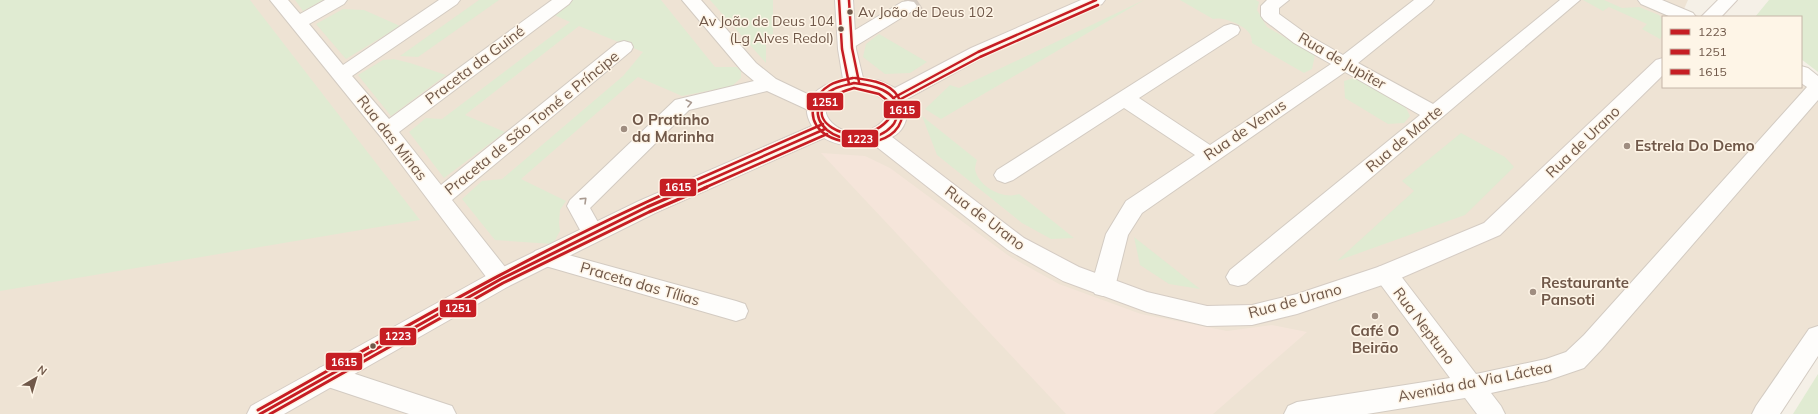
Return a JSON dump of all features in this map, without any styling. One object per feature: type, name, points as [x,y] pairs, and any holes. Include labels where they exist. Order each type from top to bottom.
[{"type":"street","name":"Rua das Minas","points":[[279,0],[387,131],[501,279]]},
{"type":"street","points":[[298,23],[338,0]]},
{"type":"street","points":[[341,75],[451,0]]},
{"type":"street","name":"Praceta da Guiné","points":[[387,131],[563,0]]},
{"type":"street","points":[[691,0],[749,68],[769,84],[817,107]]},
{"type":"street","points":[[844,0],[847,43],[854,83]]},
{"type":"street","points":[[895,97],[978,52],[1096,0]]},
{"type":"street","name":"Rua de Jupiter","points":[[1280,0],[1270,6],[1270,16],[1301,39],[1434,114]]},
{"type":"street","name":"Rua de Venus","points":[[1103,287],[1117,234],[1134,207],[1345,63],[1425,0]]},
{"type":"street","name":"Rua de Marte","points":[[1238,277],[1571,0]]},
{"type":"street","points":[[1647,0],[1685,16]]},
{"type":"street","points":[[1711,16],[1728,0]]},
{"type":"street","points":[[847,43],[908,6]]},
{"type":"street","points":[[1005,175],[1231,30]]},
{"type":"street","name":"Praceta de São Tomé e Príncipe","points":[[440,198],[624,47]]},
{"type":"street","name":"Rua de Urano","points":[[877,136],[1016,244],[1071,274],[1147,302],[1207,316],[1252,315],[1297,304],[1386,274],[1492,229],[1662,65]]},
{"type":"street","name":"Avenida da Via Láctea","points":[[1297,414],[1470,386],[1546,370],[1575,360],[1613,320],[1818,87],[1802,73]]},
{"type":"street","points":[[854,83],[866,83],[878,86],[888,91],[895,97],[899,106],[899,114],[895,123],[877,136],[865,139],[848,139],[835,135],[825,129],[819,122],[816,115],[817,107],[821,98],[830,91],[841,86],[854,83]]},
{"type":"street","points":[[593,233],[578,206],[682,105],[769,84]]},
{"type":"street","points":[[1125,99],[1210,154]]},
{"type":"street","points":[[260,414],[543,257],[654,204],[825,129]]},
{"type":"street","name":"Praceta das Tílias","points":[[543,257],[736,311]]},
{"type":"street","name":"Rua Neptuno","points":[[1386,274],[1492,414]]},
{"type":"street","points":[[1764,414],[1818,336]]},
{"type":"street","points":[[328,376],[442,414]]},
{"type":"shaded area","points":[[232,0],[1688,0],[1684,9],[1698,16],[1662,16],[1662,88],[1802,88],[1802,67],[1818,82],[1818,353],[1775,414],[0,414],[0,259]]},
{"type":"shaded area","points":[[821,153],[865,156],[890,168],[1009,256],[1059,284],[1141,314],[1227,331],[1272,325],[1307,332],[1213,414],[1066,414]]},
{"type":"green space","points":[[0,0],[250,0],[420,220],[0,291]]},
{"type":"green space","points":[[295,0],[323,0],[303,11]]},
{"type":"green space","points":[[479,0],[499,0],[418,57],[400,56]]},
{"type":"green space","points":[[573,0],[661,0],[715,67],[737,67],[741,71],[741,78],[732,86],[682,96],[638,77],[521,179],[566,201],[560,210],[560,231],[553,244],[495,240],[462,199],[482,181],[502,179],[623,76],[643,52],[579,26],[465,115],[505,132],[444,178],[409,132],[426,118],[442,119],[570,22],[554,15]]},
{"type":"green space","points":[[710,0],[773,0],[773,34],[766,35],[766,63]]},
{"type":"green space","points":[[1144,0],[941,119],[925,109],[950,85],[959,88]]},
{"type":"green space","points":[[1180,0],[1256,0],[1259,2],[1257,10],[1267,27],[1315,55],[1312,69],[1304,73],[1252,43],[1250,34],[1243,27],[1227,20],[1217,18],[1213,19]]},
{"type":"green space","points":[[1583,0],[1604,0],[1622,8],[1639,7],[1659,15],[1662,19],[1662,36],[1660,39],[1642,29],[1647,24],[1609,7],[1603,11]]},
{"type":"green space","points":[[1769,0],[1818,0],[1818,72],[1802,60],[1802,16],[1756,16]]},
{"type":"green space","points":[[343,9],[364,10],[400,26],[346,59],[316,24]]},
{"type":"green space","points":[[879,34],[927,62],[910,73],[885,74],[863,57],[866,44]]},
{"type":"green space","points":[[394,59],[446,75],[391,116],[358,75],[383,60]]},
{"type":"green space","points":[[1357,77],[1404,104],[1410,116],[1404,123],[1388,124],[1345,98],[1344,81]]},
{"type":"green space","points":[[922,116],[977,160],[975,169],[977,175],[986,186],[1006,195],[1019,194],[1074,238],[1051,239],[1022,223],[937,155]]},
{"type":"green space","points":[[1461,133],[1505,157],[1514,167],[1465,215],[1337,261],[1414,191],[1402,181]]},
{"type":"green space","points":[[1134,237],[1200,289],[1169,284],[1140,265]]},
{"type":"green space","points":[[1818,374],[1818,414],[1793,414]]},
{"type":"tunnel","points":[[908,6],[917,0]]},
{"type":"transit line","name":"1251","points":[[839,0],[842,49],[849,84]]},
{"type":"transit line","name":"1615","points":[[849,0],[852,48],[859,82]]},
{"type":"transit line","name":"1223","points":[[895,97],[978,52],[1096,0]]},
{"type":"transit line","name":"1251","points":[[897,101],[980,57],[1098,5]]},
{"type":"transit line","name":"1615","points":[[853,78],[833,84],[824,89],[815,100],[812,112],[813,118],[820,130],[827,136],[845,143],[865,144],[883,139],[891,134],[900,123],[902,117],[902,104],[890,88],[873,81],[855,78]]},
{"type":"transit line","name":"1223","points":[[854,83],[868,85],[884,91],[895,100],[898,107],[897,115],[895,122],[890,128],[880,134],[868,138],[850,139],[830,132],[819,121],[817,107],[825,94],[833,89],[854,83]]},
{"type":"transit line","name":"1251","points":[[854,88],[879,94],[891,103],[893,113],[887,122],[876,130],[861,134],[845,133],[830,126],[823,119],[821,112],[822,106],[826,101],[832,96],[854,88]]},
{"type":"transit line","name":"1615","points":[[258,410],[499,275],[645,202],[823,124]]},
{"type":"transit line","name":"1223","points":[[260,414],[501,279],[647,207],[825,129]]},
{"type":"transit line","name":"1251","points":[[270,414],[503,283],[649,212],[827,134]]},
{"type":"place","name":"Av João de Deus 102","points":[[850,12]]},
{"type":"place","name":"Av João de Deus 104 (Lg Alves Redol)","points":[[841,29]]},
{"type":"place","name":"O Pratinho da Marinha","points":[[624,129]]},
{"type":"place","name":"Estrela Do Demo","points":[[1627,146]]},
{"type":"place","name":"Restaurante Pansoti","points":[[1533,292]]},
{"type":"place","name":"Café O Beirão","points":[[1375,316]]}]
